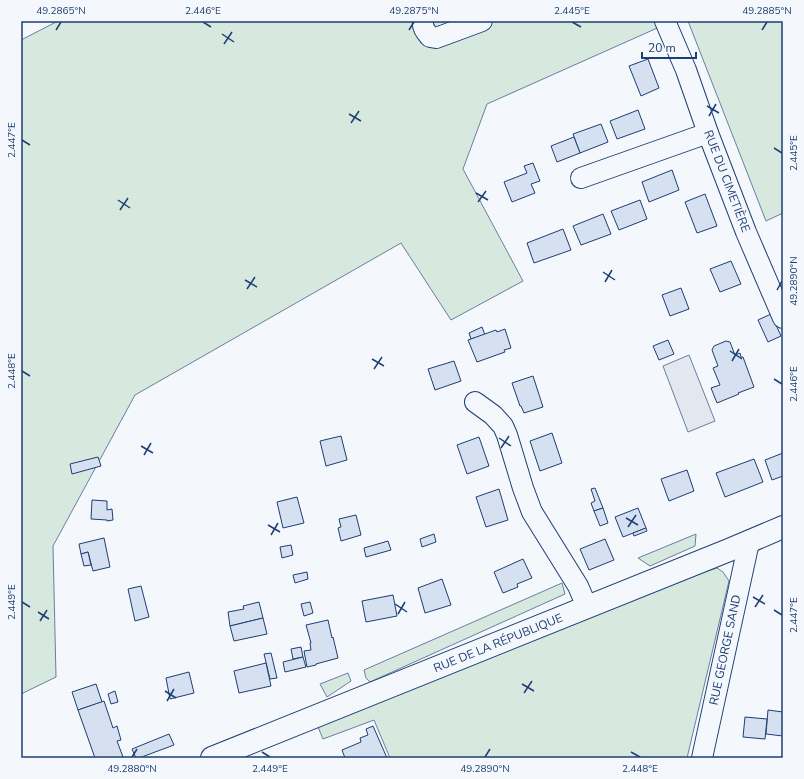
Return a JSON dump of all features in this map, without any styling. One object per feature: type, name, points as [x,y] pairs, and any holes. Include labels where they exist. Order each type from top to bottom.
[{"type":"main road","name":"RUE DE LA RÉPUBLIQUE","points":[[212,758],[783,527]]},
{"type":"street","points":[[423,21],[423,27],[426,32],[430,37],[436,38],[482,21]]},
{"type":"street","name":"RUE DU CIMETIÈRE","points":[[665,21],[686,70],[708,133],[746,232],[783,318]]},
{"type":"street","points":[[581,178],[708,133]]},
{"type":"street","points":[[475,402],[493,415],[503,426],[532,512],[578,586],[587,607]]},
{"type":"street","name":"RUE GEORGE SAND","points":[[702,758],[749,542]]},
{"type":"shaded area","points":[[58,21],[673,21],[487,104],[463,169],[523,281],[451,320],[401,243],[135,395],[53,546],[56,677],[21,694],[21,40]]},
{"type":"shaded area","points":[[688,21],[783,21],[783,213],[766,221]]},
{"type":"shaded area","points":[[689,355],[715,421],[688,432],[663,366]]},
{"type":"shaded area","points":[[696,534],[695,546],[650,566],[638,558]]},
{"type":"shaded area","points":[[717,568],[723,572],[729,581],[687,758],[390,758],[374,720],[323,739],[318,727],[698,574]]},
{"type":"shaded area","points":[[562,583],[565,594],[370,682],[366,678],[364,670]]},
{"type":"shaded area","points":[[348,673],[351,681],[327,697],[320,684]]},
{"type":"building","points":[[648,59],[659,88],[641,96],[629,66]]},
{"type":"building","points":[[638,110],[645,129],[617,139],[610,121]]},
{"type":"building","points":[[601,124],[608,142],[580,153],[573,134]]},
{"type":"building","points":[[574,137],[580,153],[557,162],[551,146]]},
{"type":"building","points":[[533,163],[540,181],[531,184],[535,193],[512,202],[504,182],[527,173],[524,166]]},
{"type":"building","points":[[672,170],[679,190],[649,202],[642,182]]},
{"type":"building","points":[[705,194],[717,226],[697,233],[685,202]]},
{"type":"building","points":[[640,200],[647,219],[619,230],[611,211]]},
{"type":"building","points":[[603,214],[611,234],[581,245],[573,226]]},
{"type":"building","points":[[563,229],[571,250],[534,263],[527,243]]},
{"type":"building","points":[[731,261],[741,284],[720,292],[710,269]]},
{"type":"building","points":[[681,288],[689,309],[670,316],[662,295]]},
{"type":"building","points":[[771,314],[781,336],[768,342],[758,320]]},
{"type":"building","points":[[482,327],[485,335],[471,339],[469,333]]},
{"type":"building","points":[[505,329],[511,348],[504,350],[505,352],[477,362],[468,340],[496,330],[497,332]]},
{"type":"building","points":[[668,340],[674,354],[659,360],[653,346]]},
{"type":"building","points":[[726,341],[730,342],[735,355],[740,353],[741,357],[743,357],[754,387],[717,403],[711,388],[720,385],[713,368],[718,366],[712,350],[714,346]]},
{"type":"building","points":[[454,361],[461,381],[435,390],[428,369]]},
{"type":"building","points":[[533,376],[543,407],[524,413],[512,383]]},
{"type":"building","points":[[552,433],[562,463],[540,471],[530,441]]},
{"type":"building","points":[[341,436],[347,460],[326,466],[320,441]]},
{"type":"building","points":[[479,437],[489,466],[467,474],[457,445]]},
{"type":"building","points":[[783,453],[783,476],[772,480],[765,460]]},
{"type":"building","points":[[98,457],[101,466],[72,474],[70,464]]},
{"type":"building","points":[[754,459],[763,482],[725,497],[716,473]]},
{"type":"building","points":[[687,470],[694,491],[669,501],[661,479]]},
{"type":"building","points":[[595,488],[603,508],[594,511],[591,503],[595,501],[591,489]]},
{"type":"building","points":[[499,489],[508,520],[486,527],[476,497]]},
{"type":"building","points":[[297,497],[304,523],[283,528],[277,502]]},
{"type":"building","points":[[92,500],[107,501],[107,510],[112,509],[113,520],[107,521],[91,519]]},
{"type":"building","points":[[603,508],[608,523],[600,526],[594,511]]},
{"type":"building","points":[[638,508],[646,528],[623,537],[615,517]]},
{"type":"building","points":[[356,515],[361,535],[341,541],[338,528],[341,527],[339,519]]},
{"type":"building","points":[[646,528],[647,531],[634,536],[633,533]]},
{"type":"building","points":[[434,534],[436,542],[422,547],[420,539]]},
{"type":"building","points":[[104,538],[110,567],[93,571],[88,552],[81,554],[79,544]]},
{"type":"building","points":[[605,539],[614,560],[589,570],[580,549]]},
{"type":"building","points":[[388,541],[391,550],[366,557],[364,548]]},
{"type":"building","points":[[291,545],[293,555],[282,558],[280,547]]},
{"type":"building","points":[[88,552],[91,565],[84,566],[81,554]]},
{"type":"building","points":[[523,559],[532,578],[517,584],[518,587],[503,593],[494,572]]},
{"type":"building","points":[[307,572],[308,579],[295,583],[293,575]]},
{"type":"building","points":[[442,579],[451,605],[425,613],[418,588]]},
{"type":"building","points":[[141,586],[149,617],[135,621],[128,589]]},
{"type":"building","points":[[393,595],[397,616],[366,622],[362,601]]},
{"type":"building","points":[[259,602],[263,618],[230,626],[228,612],[244,609],[243,606]]},
{"type":"building","points":[[310,602],[313,613],[304,616],[301,604]]},
{"type":"building","points":[[263,618],[267,634],[234,641],[230,626]]},
{"type":"building","points":[[328,620],[338,658],[307,667],[304,651],[311,650],[311,643],[306,625]]},
{"type":"building","points":[[301,647],[303,657],[293,659],[291,649]]},
{"type":"building","points":[[271,653],[277,678],[270,679],[264,654]]},
{"type":"building","points":[[303,657],[306,667],[285,672],[283,662]]},
{"type":"building","points":[[266,663],[271,686],[239,693],[234,671]]},
{"type":"building","points":[[189,672],[194,693],[170,699],[166,678]]},
{"type":"building","points":[[96,684],[102,702],[78,710],[72,692]]},
{"type":"building","points":[[115,691],[118,702],[111,704],[108,694]]},
{"type":"building","points":[[104,701],[113,728],[117,726],[121,740],[117,741],[123,757],[121,758],[95,758],[78,710]]},
{"type":"building","points":[[768,710],[783,712],[783,736],[766,734]]},
{"type":"building","points":[[745,717],[767,719],[765,739],[743,737]]},
{"type":"building","points":[[373,726],[387,758],[345,758],[342,750],[361,742],[360,738],[368,735],[366,729]]},
{"type":"building","points":[[169,734],[174,745],[136,758],[132,749]]}]
